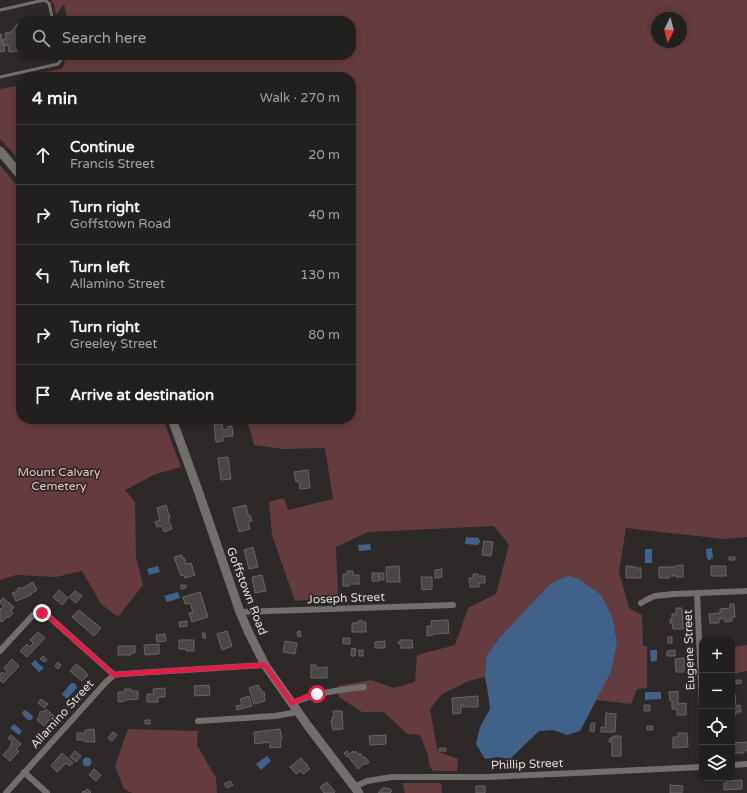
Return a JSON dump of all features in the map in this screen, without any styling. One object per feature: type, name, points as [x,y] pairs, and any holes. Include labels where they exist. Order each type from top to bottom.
[{"type":"main road","points":[[0,151],[16,170]]},
{"type":"main road","name":"Goffstown Road","points":[[174,424],[240,612],[265,665],[327,752],[357,790]]},
{"type":"street","points":[[641,603],[656,596],[747,591]]},
{"type":"street","name":"Eugene Street","points":[[697,593],[701,673]]},
{"type":"street","name":"Joseph Street","points":[[240,612],[453,605]]},
{"type":"street","points":[[0,651],[33,615],[42,613],[47,615],[114,675],[265,665]]},
{"type":"street","name":"Allamino Street","points":[[6,793],[114,675]]},
{"type":"street","points":[[292,703],[305,697],[330,691],[364,687]]},
{"type":"street","points":[[198,721],[275,716],[298,712]]},
{"type":"street","points":[[735,765],[747,764]]},
{"type":"street","name":"Phillip Street","points":[[357,790],[367,781],[392,777],[487,777],[699,767]]},
{"type":"street","points":[[24,772],[47,793]]},
{"type":"lane","points":[[0,10],[44,0],[49,4],[52,16]]},
{"type":"lane","points":[[19,72],[58,64],[61,60]]},
{"type":"lane","points":[[0,76],[16,73]]},
{"type":"green space","points":[[51,0],[747,0],[747,537],[724,539],[626,528],[619,572],[629,608],[642,615],[643,646],[647,646],[647,688],[637,689],[631,704],[596,700],[611,672],[617,643],[613,619],[551,583],[500,637],[486,656],[485,677],[469,681],[442,694],[430,709],[437,748],[439,752],[458,759],[457,771],[433,771],[429,765],[428,755],[420,735],[407,734],[384,712],[362,712],[339,697],[337,686],[371,680],[394,688],[415,682],[417,655],[455,645],[468,608],[496,594],[509,545],[494,526],[368,532],[336,547],[338,597],[295,601],[272,535],[269,502],[284,498],[288,510],[333,499],[325,448],[284,449],[254,445],[248,424],[356,424],[356,72],[45,72],[61,69],[65,60],[356,60],[356,16],[67,16],[64,4],[56,15],[54,5]]},
{"type":"green space","points":[[16,86],[16,157],[0,139],[0,89]]},
{"type":"green space","name":"Mount Calvary Cemetery","points":[[0,165],[16,185],[16,424],[165,424],[181,467],[156,474],[125,490],[135,502],[136,557],[143,585],[118,617],[101,604],[82,571],[56,577],[16,575],[0,580]]},
{"type":"green space","points":[[747,645],[747,671],[735,675],[735,673],[735,647]]},
{"type":"green space","points":[[128,729],[198,731],[197,745],[216,778],[217,793],[132,793],[124,789],[115,766]]},
{"type":"green space","points":[[402,783],[441,783],[442,793],[405,793]]},
{"type":"water","points":[[466,537],[479,538],[480,543],[478,545],[465,544]]},
{"type":"water","points":[[370,544],[371,550],[359,551],[358,545]]},
{"type":"water","points":[[712,548],[713,558],[708,560],[706,549]]},
{"type":"water","points":[[645,549],[652,549],[652,563],[645,563]]},
{"type":"water","points":[[158,566],[160,572],[149,575],[147,569]]},
{"type":"water","points":[[569,576],[579,579],[601,595],[613,619],[617,643],[611,672],[580,731],[567,735],[553,730],[539,731],[510,759],[498,757],[485,759],[476,744],[480,727],[490,709],[485,677],[486,656],[500,637],[551,583]]},
{"type":"water","points":[[178,592],[180,598],[167,602],[164,596]]},
{"type":"water","points":[[650,650],[657,650],[657,661],[651,662]]},
{"type":"water","points":[[35,660],[44,668],[39,672],[31,664]]},
{"type":"water","points":[[71,683],[74,683],[77,688],[68,698],[66,698],[62,694]]},
{"type":"water","points":[[645,692],[661,692],[661,699],[645,700]]},
{"type":"water","points":[[25,710],[32,715],[33,718],[31,720],[28,720],[22,714]]},
{"type":"water","points":[[14,724],[22,731],[19,735],[10,728]]},
{"type":"water","points":[[267,756],[271,761],[261,770],[256,764]]},
{"type":"water","points":[[87,757],[92,762],[87,767],[82,762]]},
{"type":"building","points":[[16,25],[16,51],[9,52],[8,45],[4,46],[2,40],[6,39],[5,33],[11,32]]},
{"type":"building","points":[[0,34],[5,51],[0,52]]},
{"type":"building","points":[[214,424],[222,424],[223,430],[232,426],[233,436],[223,437],[223,441],[216,442]]},
{"type":"building","points":[[228,457],[231,479],[221,480],[218,458]]},
{"type":"building","points":[[308,470],[310,488],[300,489],[299,481],[296,482],[294,472]]},
{"type":"building","points":[[166,505],[170,518],[168,518],[172,529],[164,532],[162,526],[157,527],[155,522],[160,520],[157,508]]},
{"type":"building","points":[[246,505],[248,515],[250,515],[252,521],[248,522],[250,529],[239,532],[233,508]]},
{"type":"building","points":[[484,541],[493,542],[491,556],[482,555]]},
{"type":"building","points":[[253,547],[258,567],[249,569],[244,550]]},
{"type":"building","points":[[182,555],[186,564],[191,563],[195,575],[185,578],[184,575],[181,576],[174,557]]},
{"type":"building","points":[[729,557],[735,557],[735,560],[729,560]]},
{"type":"building","points":[[683,565],[683,577],[676,577],[676,575],[674,575],[669,576],[669,578],[659,578],[659,567],[675,567]]},
{"type":"building","points":[[399,566],[400,582],[387,582],[386,567]]},
{"type":"building","points":[[626,566],[641,568],[641,578],[626,578]]},
{"type":"building","points":[[711,566],[726,566],[726,576],[711,576]]},
{"type":"building","points":[[442,569],[442,577],[435,578],[435,570]]},
{"type":"building","points":[[347,571],[353,571],[353,575],[359,575],[359,584],[349,584],[349,586],[343,586],[343,574],[347,574]]},
{"type":"building","points":[[372,573],[378,573],[379,581],[372,581]]},
{"type":"building","points":[[379,573],[384,573],[384,580],[380,580]]},
{"type":"building","points":[[473,574],[485,576],[485,583],[479,583],[479,587],[470,587],[469,578],[473,578]]},
{"type":"building","points":[[262,575],[266,591],[255,593],[252,577]]},
{"type":"building","points":[[421,577],[432,577],[432,589],[422,590]]},
{"type":"building","points":[[33,582],[37,590],[30,594],[31,595],[16,601],[12,593],[18,591],[17,589],[20,587],[21,589]]},
{"type":"building","points":[[181,585],[186,585],[186,588],[181,589]]},
{"type":"building","points":[[59,590],[68,598],[62,605],[53,597]]},
{"type":"building","points":[[75,591],[82,596],[76,603],[69,597]]},
{"type":"building","points":[[200,592],[208,617],[192,622],[189,613],[193,612],[190,603],[185,604],[183,597]]},
{"type":"building","points":[[3,598],[14,607],[11,611],[13,613],[2,622],[0,621],[0,608],[1,609],[4,606],[0,603],[0,601]]},
{"type":"building","points":[[730,604],[734,604],[735,617],[732,617],[732,621],[725,622],[725,619],[719,619],[719,623],[710,623],[709,614],[720,613],[720,609],[730,608]]},
{"type":"building","points":[[676,608],[682,608],[683,629],[673,629],[672,623],[670,623],[672,614],[676,614]]},
{"type":"building","points":[[79,610],[101,628],[94,636],[72,617]]},
{"type":"building","points":[[362,620],[362,622],[366,622],[366,632],[352,632],[352,623],[358,623],[358,621]]},
{"type":"building","points":[[448,620],[449,633],[427,636],[427,626],[432,626],[431,621]]},
{"type":"building","points":[[187,621],[187,626],[180,627],[179,622]]},
{"type":"building","points":[[227,631],[232,646],[222,650],[217,634]]},
{"type":"building","points":[[300,631],[301,636],[298,637],[297,632]]},
{"type":"building","points":[[38,632],[45,638],[27,657],[20,651],[27,644],[30,647],[33,643],[30,640]]},
{"type":"building","points":[[202,633],[205,633],[206,638],[203,638]]},
{"type":"building","points":[[165,634],[166,641],[157,642],[156,635]]},
{"type":"building","points":[[668,637],[672,637],[672,643],[668,643]]},
{"type":"building","points":[[343,638],[350,638],[350,644],[343,644]]},
{"type":"building","points":[[179,640],[194,640],[194,651],[179,649]]},
{"type":"building","points":[[401,640],[412,640],[413,648],[401,648],[401,645],[398,643],[399,641],[401,642]]},
{"type":"building","points":[[285,641],[297,643],[295,654],[283,652]]},
{"type":"building","points":[[385,641],[385,648],[375,648],[375,642]]},
{"type":"building","points":[[159,644],[159,654],[145,655],[144,645]]},
{"type":"building","points":[[118,646],[135,646],[135,653],[131,653],[131,655],[118,655]]},
{"type":"building","points":[[352,648],[356,649],[355,656],[351,656]]},
{"type":"building","points":[[359,650],[363,650],[363,656],[359,656]]},
{"type":"building","points":[[675,650],[675,656],[667,656],[667,651]]},
{"type":"building","points":[[43,656],[47,660],[45,662],[40,659]]},
{"type":"building","points":[[684,658],[684,672],[676,672],[675,659]]},
{"type":"building","points":[[12,659],[19,666],[3,683],[0,680],[0,674],[2,672],[5,674],[7,672],[4,668]]},
{"type":"building","points":[[58,662],[61,665],[58,669],[55,666]]},
{"type":"building","points":[[76,664],[88,675],[82,681],[70,671]]},
{"type":"building","points":[[311,665],[316,665],[316,668],[327,667],[327,678],[311,678]]},
{"type":"building","points":[[736,680],[741,680],[741,683],[736,684]]},
{"type":"building","points":[[209,685],[210,695],[195,696],[194,686]]},
{"type":"building","points":[[258,685],[262,693],[264,692],[265,701],[254,704],[249,688]]},
{"type":"building","points":[[165,688],[165,697],[158,697],[158,702],[147,702],[147,694],[154,694],[153,689]]},
{"type":"building","points":[[124,689],[138,691],[138,699],[118,702],[118,692],[125,692]]},
{"type":"building","points":[[678,691],[678,704],[686,703],[686,715],[677,715],[677,709],[672,709],[672,701],[670,701],[669,692]]},
{"type":"building","points":[[735,694],[736,706],[740,705],[741,712],[736,712],[736,715]]},
{"type":"building","points":[[249,696],[252,706],[237,710],[236,706],[242,705],[240,699]]},
{"type":"building","points":[[478,696],[478,707],[463,707],[463,705],[461,705],[461,713],[453,714],[452,698]]},
{"type":"building","points":[[41,699],[48,704],[44,708],[38,703]]},
{"type":"building","points":[[644,705],[650,705],[650,711],[644,711]]},
{"type":"building","points":[[46,709],[54,716],[44,726],[37,720],[41,711],[43,712]]},
{"type":"building","points":[[333,711],[342,711],[343,729],[333,730],[331,721],[332,717],[334,717]]},
{"type":"building","points":[[606,713],[616,714],[615,732],[601,732],[601,727],[605,728]]},
{"type":"building","points":[[145,720],[150,720],[150,724],[145,724]]},
{"type":"building","points":[[591,723],[595,723],[594,732],[590,731]]},
{"type":"building","points":[[647,726],[653,726],[653,730],[647,730]]},
{"type":"building","points":[[94,729],[95,742],[77,740],[77,733],[85,733],[85,730]]},
{"type":"building","points":[[280,729],[282,740],[280,741],[281,747],[270,748],[270,742],[255,744],[254,732]]},
{"type":"building","points":[[113,732],[117,735],[112,741],[108,738]]},
{"type":"building","points":[[678,733],[687,733],[688,747],[673,748],[673,737],[678,737]]},
{"type":"building","points":[[11,735],[21,744],[16,749],[19,751],[10,761],[3,755],[11,746],[10,745],[12,742],[8,738]]},
{"type":"building","points":[[386,735],[386,744],[370,745],[369,736]]},
{"type":"building","points":[[613,736],[621,736],[621,756],[612,756],[612,742],[609,742],[610,738],[613,738]]},
{"type":"building","points":[[747,742],[747,750],[744,751],[744,753],[735,753],[735,743]]},
{"type":"building","points":[[440,748],[446,748],[446,751],[439,751]]},
{"type":"building","points":[[75,751],[81,756],[76,762],[70,757]]},
{"type":"building","points":[[347,751],[350,754],[353,751],[354,753],[356,751],[359,755],[360,753],[369,762],[366,765],[365,763],[358,769],[344,753]]},
{"type":"building","points":[[62,753],[73,763],[69,766],[66,763],[57,772],[51,766]]},
{"type":"building","points":[[301,758],[310,769],[303,774],[300,771],[296,774],[290,767]]},
{"type":"building","points":[[94,769],[101,775],[96,781],[89,775]]},
{"type":"building","points":[[742,780],[742,789],[724,790],[724,783],[727,783],[727,781]]},
{"type":"building","points":[[230,781],[233,785],[227,788],[224,784]]},
{"type":"building","points":[[327,782],[335,792],[324,793],[320,787]]},
{"type":"building","points":[[670,785],[683,786],[682,793],[670,793]]},
{"type":"building","points":[[476,786],[485,786],[485,793],[476,793]]},
{"type":"building","points":[[384,787],[386,789],[389,788],[392,791],[390,793],[378,793]]},
{"type":"building","points":[[87,789],[91,792],[82,793],[83,791],[84,792]]},
{"type":"route","points":[[42,613],[47,615],[114,675],[265,665],[292,703],[305,697],[317,694]]}]
